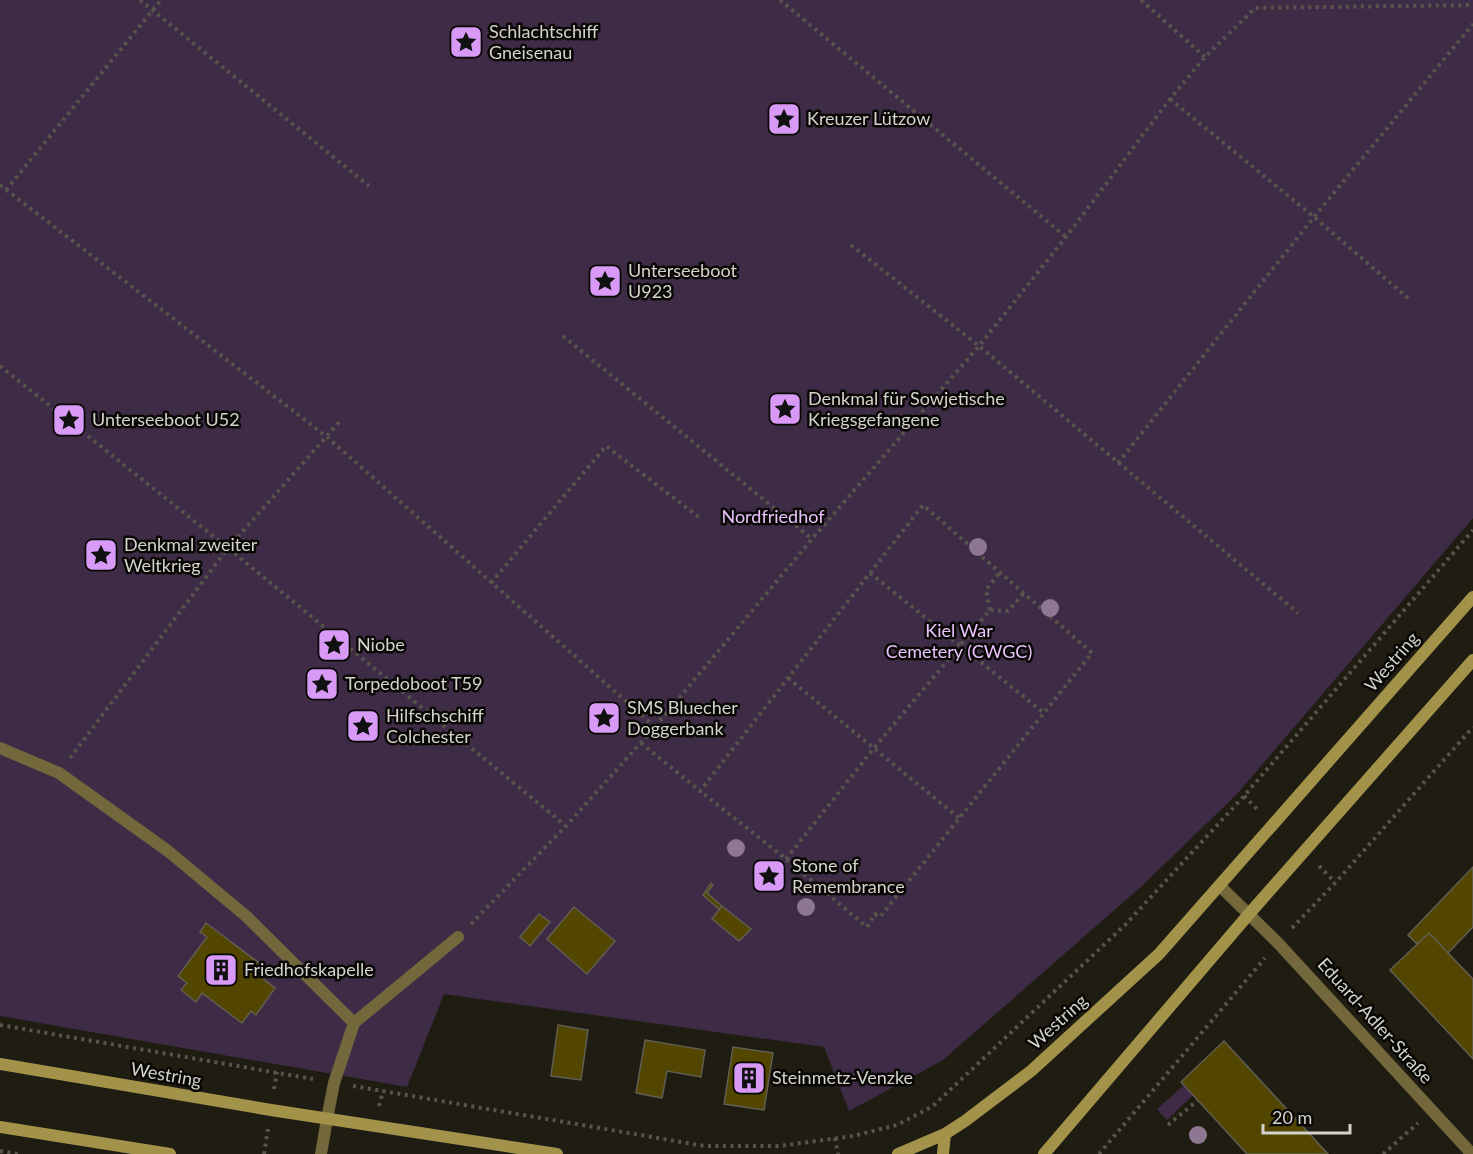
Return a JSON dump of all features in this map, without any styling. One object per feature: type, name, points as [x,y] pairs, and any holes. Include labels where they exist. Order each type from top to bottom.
[{"type":"main road","name":"Westring","points":[[898,1154],[945,1134],[1031,1071],[1159,954],[1473,597]]},
{"type":"main road","points":[[1044,1154],[1249,914],[1473,660]]},
{"type":"main road","name":"Westring","points":[[0,1064],[327,1119],[557,1154]]},
{"type":"main road","points":[[0,1127],[170,1154]]},
{"type":"main road","points":[[943,1154],[945,1134]]},
{"type":"street","points":[[0,748],[59,773],[168,851],[246,916],[354,1023]]},
{"type":"street","points":[[1220,886],[1249,914]]},
{"type":"street","name":"Eduard-Adler-Straße","points":[[1249,914],[1278,942],[1472,1154]]},
{"type":"street","points":[[321,1154],[334,1083],[354,1023],[458,937]]},
{"type":"path","points":[[140,0],[369,186]]},
{"type":"path","points":[[6,190],[162,0]]},
{"type":"path","points":[[780,0],[1066,237]]},
{"type":"path","points":[[1141,0],[1205,57]]},
{"type":"path","points":[[458,937],[566,826],[655,727],[813,538],[979,346],[1205,57],[1255,8],[1473,5]]},
{"type":"path","points":[[1118,463],[1314,217],[1473,24]]},
{"type":"path","points":[[1170,99],[1409,298]]},
{"type":"path","points":[[0,185],[327,437],[655,727]]},
{"type":"path","points":[[850,245],[979,346],[1298,613]]},
{"type":"path","points":[[563,336],[813,538]]},
{"type":"path","points":[[0,366],[228,548],[566,826]]},
{"type":"path","points":[[59,773],[228,548],[342,420]]},
{"type":"path","points":[[491,583],[606,446],[700,518]]},
{"type":"path","points":[[641,743],[867,927],[875,914],[880,917],[1092,653],[923,505],[700,791]]},
{"type":"path","points":[[0,1025],[705,1146],[779,1146],[853,1136],[897,1125],[933,1106],[1126,924],[1244,796],[1473,530]]},
{"type":"path","points":[[990,610],[986,590],[999,572]]},
{"type":"path","points":[[870,573],[1044,713]]},
{"type":"path","points":[[990,610],[1008,611],[1024,593]]},
{"type":"path","points":[[786,859],[874,748],[990,610]]},
{"type":"path","points":[[788,678],[960,818]]},
{"type":"path","points":[[1168,1125],[1198,1100]]},
{"type":"path","points":[[1383,1154],[1432,1111]]},
{"type":"path","points":[[835,1138],[838,1154]]},
{"type":"path","points":[[0,1151],[18,1154]]},
{"type":"green space","name":"Nordfriedhof","points":[[0,0],[1473,0],[1473,518],[1237,794],[1143,885],[943,1060],[849,1111],[824,1047],[444,994],[407,1087],[0,1016]]},
{"type":"green space","points":[[1184,1085],[1193,1095],[1167,1120],[1157,1109]]},
{"type":"building","points":[[1473,867],[1473,927],[1448,953],[1429,933],[1417,944],[1408,935]]},
{"type":"building","points":[[711,883],[713,885],[707,893],[722,906],[719,909],[703,895]]},
{"type":"building","points":[[722,906],[751,929],[739,941],[712,919]]},
{"type":"building","points":[[574,907],[615,941],[587,974],[547,939]]},
{"type":"building","points":[[539,914],[550,922],[530,946],[520,937]]},
{"type":"building","name":"Friedhofskapelle","points":[[206,923],[263,966],[257,974],[275,988],[256,1015],[251,1011],[242,1023],[202,993],[196,1002],[181,990],[187,983],[178,976],[207,937],[200,932]]},
{"type":"building","points":[[1429,933],[1473,979],[1473,1059],[1390,970]]},
{"type":"building","points":[[558,1025],[588,1030],[581,1080],[551,1076]]},
{"type":"building","points":[[645,1040],[705,1050],[701,1077],[667,1071],[662,1098],[636,1093]]},
{"type":"building","points":[[1224,1041],[1328,1154],[1247,1154],[1181,1082]]},
{"type":"building","name":"Steinmetz-Venzke","points":[[733,1047],[773,1053],[764,1110],[724,1104]]},
{"type":"place","name":"Schlachtschiff Gneisenau","points":[[466,42]]},
{"type":"place","name":"Kreuzer Lützow","points":[[784,119]]},
{"type":"place","name":"Unterseeboot U923","points":[[605,281]]},
{"type":"place","name":"Denkmal für Sowjetische Kriegsgefangene","points":[[785,409]]},
{"type":"place","name":"Unterseeboot U52","points":[[69,420]]},
{"type":"place","name":"Denkmal zweiter Weltkrieg","points":[[101,555]]},
{"type":"place","name":"Niobe","points":[[334,645]]},
{"type":"place","name":"Torpedoboot T59","points":[[322,684]]},
{"type":"place","name":"SMS Bluecher Doggerbank","points":[[604,718]]},
{"type":"place","name":"Hilfschschiff Colchester","points":[[363,726]]},
{"type":"place","name":"Stone of Remembrance","points":[[769,876]]},
{"type":"place","name":"Friedhofskapelle","points":[[221,970]]},
{"type":"place","name":"Steinmetz-Venzke","points":[[749,1078]]},
{"type":"park label","name":"Kiel War Cemetery (CWGC)","points":[[959,641]]}]
